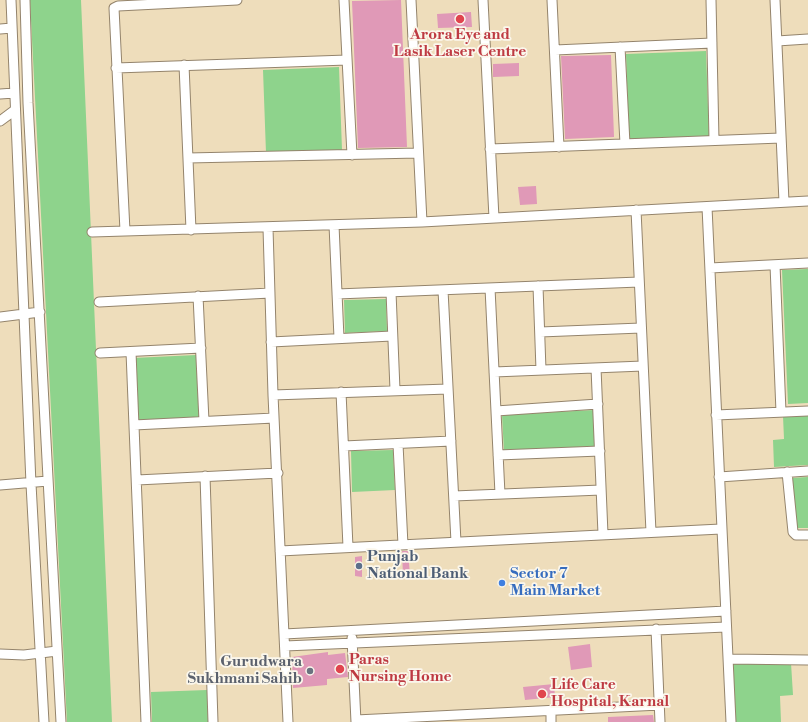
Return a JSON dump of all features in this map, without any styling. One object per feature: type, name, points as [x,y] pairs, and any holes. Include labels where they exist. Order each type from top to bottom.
[{"type":"street","points":[[11,0],[31,484],[44,722]]},
{"type":"street","points":[[25,0],[28,103],[61,722]]},
{"type":"street","points":[[125,231],[116,68],[115,6],[237,0]]},
{"type":"street","points":[[344,0],[352,155]]},
{"type":"street","points":[[411,0],[422,222]]},
{"type":"street","points":[[483,0],[494,218]]},
{"type":"street","points":[[552,0],[559,147]]},
{"type":"street","points":[[711,0],[714,140]]},
{"type":"street","points":[[775,0],[784,202]]},
{"type":"street","points":[[0,29],[12,28]]},
{"type":"street","points":[[777,41],[808,39]]},
{"type":"street","points":[[555,50],[712,43]]},
{"type":"street","points":[[620,47],[625,144]]},
{"type":"street","points":[[116,68],[347,60]]},
{"type":"street","points":[[184,65],[192,230]]},
{"type":"street","points":[[0,94],[14,93]]},
{"type":"street","points":[[0,121],[15,107],[28,103]]},
{"type":"street","points":[[490,149],[781,138]]},
{"type":"street","points":[[188,158],[418,153]]},
{"type":"street","points":[[92,232],[334,226],[808,201]]},
{"type":"street","points":[[707,206],[731,722]]},
{"type":"street","points":[[636,210],[651,532]]},
{"type":"street","points":[[334,226],[339,338]]},
{"type":"street","points":[[268,228],[273,395],[278,472],[288,722]]},
{"type":"street","points":[[710,268],[808,263]]},
{"type":"street","points":[[775,265],[781,412]]},
{"type":"street","points":[[337,294],[639,282]]},
{"type":"street","points":[[538,286],[541,370]]},
{"type":"street","points":[[490,288],[500,494]]},
{"type":"street","points":[[443,290],[456,542]]},
{"type":"street","points":[[391,292],[395,390]]},
{"type":"street","points":[[99,302],[270,293]]},
{"type":"street","points":[[198,296],[204,421]]},
{"type":"street","points":[[0,317],[40,312]]},
{"type":"street","points":[[540,332],[641,328]]},
{"type":"street","points":[[271,342],[392,336]]},
{"type":"street","points":[[100,353],[201,348]]},
{"type":"street","points":[[131,352],[146,722]]},
{"type":"street","points":[[494,372],[643,366]]},
{"type":"street","points":[[596,368],[603,534]]},
{"type":"street","points":[[273,395],[448,389]]},
{"type":"street","points":[[341,392],[348,547]]},
{"type":"street","points":[[496,410],[598,404]]},
{"type":"street","points":[[716,415],[808,411]]},
{"type":"street","points":[[134,425],[274,418]]},
{"type":"street","points":[[344,446],[451,441]]},
{"type":"street","points":[[398,444],[403,544]]},
{"type":"street","points":[[498,455],[600,451]]},
{"type":"street","points":[[719,477],[808,471]]},
{"type":"street","points":[[137,480],[278,472]]},
{"type":"street","points":[[787,472],[793,532],[796,535],[808,534]]},
{"type":"street","points":[[205,476],[213,722]]},
{"type":"street","points":[[0,485],[31,484],[48,481]]},
{"type":"street","points":[[454,496],[601,490]]},
{"type":"street","points":[[280,551],[721,529]]},
{"type":"street","points":[[284,634],[726,611]]},
{"type":"street","points":[[574,619],[575,633]]},
{"type":"street","points":[[457,625],[457,638]]},
{"type":"street","points":[[285,646],[726,627]]},
{"type":"street","points":[[656,629],[660,722]]},
{"type":"street","points":[[352,630],[356,721],[660,705]]},
{"type":"street","points":[[0,654],[40,654],[57,651]]},
{"type":"street","points":[[728,659],[808,660]]},
{"type":"street","points":[[551,711],[551,722]]},
{"type":"green space","points":[[30,0],[81,0],[112,722],[67,722]]},
{"type":"green space","points":[[706,51],[709,136],[629,139],[626,54]]},
{"type":"green space","points":[[339,67],[342,150],[266,153],[263,70]]},
{"type":"green space","points":[[808,269],[808,403],[788,404],[782,270]]},
{"type":"green space","points":[[386,299],[387,331],[345,333],[344,300]]},
{"type":"green space","points":[[196,355],[199,418],[136,421],[133,358]]},
{"type":"green space","points":[[594,410],[596,446],[504,451],[502,415]]},
{"type":"green space","points":[[808,415],[808,465],[774,467],[773,440],[784,439],[783,416]]},
{"type":"green space","points":[[393,450],[395,490],[352,492],[351,451]]},
{"type":"green space","points":[[808,477],[808,528],[792,528],[790,478]]},
{"type":"green space","points":[[733,662],[791,663],[793,695],[780,696],[781,722],[735,722]]},
{"type":"green space","points":[[207,690],[208,722],[152,722],[151,692]]},
{"type":"building","points":[[401,0],[407,147],[358,148],[352,1]]},
{"type":"building","points":[[471,12],[472,27],[438,28],[437,14]]},
{"type":"building","points":[[611,55],[614,137],[565,139],[561,56]]},
{"type":"building","points":[[519,63],[519,76],[493,77],[493,64]]},
{"type":"building","points":[[536,186],[537,204],[520,205],[518,187]]},
{"type":"building","points":[[402,551],[408,551],[410,575],[403,576]]},
{"type":"building","name":"Punjab National Bank","points":[[362,556],[362,577],[355,576],[355,557]]},
{"type":"building","points":[[590,644],[592,667],[571,670],[568,647]]},
{"type":"building","name":"Gurudwara Sukhmani Sahib","points":[[328,652],[328,655],[345,653],[348,677],[327,679],[327,685],[293,688],[292,657]]},
{"type":"building","points":[[554,684],[555,697],[525,700],[523,687]]},
{"type":"building","points":[[653,715],[654,722],[608,722],[608,717]]},
{"type":"place","name":"Arora Eye and Lasik Laser Centre","points":[[460,19]]},
{"type":"place","name":"Punjab National Bank","points":[[359,566]]},
{"type":"place","name":"Sector 7 Main Market","points":[[502,583]]},
{"type":"place","name":"Paras Nursing Home","points":[[340,669]]},
{"type":"place","name":"Gurudwara Sukhmani Sahib","points":[[310,671]]},
{"type":"place","name":"Life Care Hospital, Karnal","points":[[542,694]]}]
